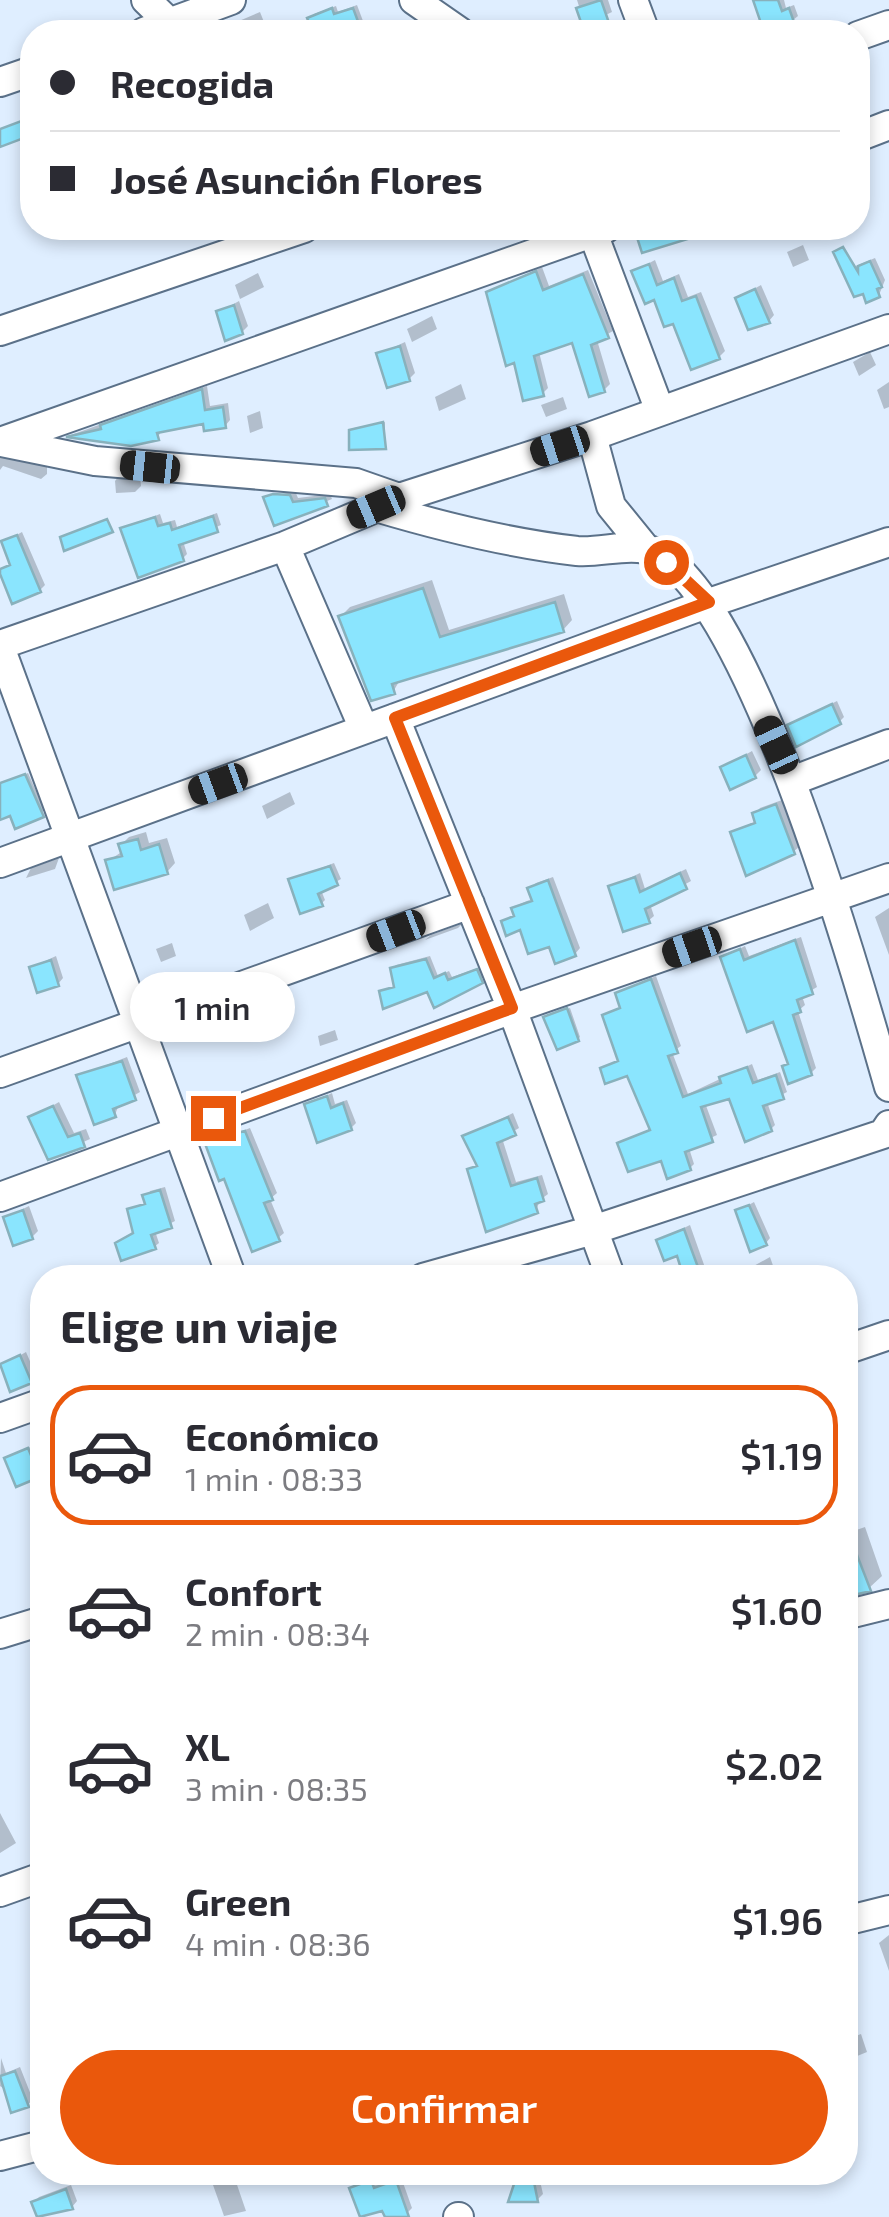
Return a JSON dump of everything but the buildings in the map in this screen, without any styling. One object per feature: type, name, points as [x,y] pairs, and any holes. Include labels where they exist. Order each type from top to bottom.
[{"type":"street","points":[[185,20],[231,0]]},
{"type":"street","points":[[414,0],[443,20]]},
{"type":"street","points":[[0,332],[262,240]]},
{"type":"street","points":[[1,442],[566,240]]},
{"type":"street","points":[[601,240],[660,411]]},
{"type":"street","points":[[227,1265],[0,646],[286,546],[388,502],[592,436],[889,329]]},
{"type":"street","points":[[592,436],[612,506],[646,549],[685,576],[709,602],[792,781],[836,898],[889,1086]]},
{"type":"street","points":[[1,442],[96,461],[356,483],[388,502],[520,544],[593,552],[646,549]]},
{"type":"street","points":[[0,863],[709,602],[889,542]]},
{"type":"street","points":[[286,546],[364,729]]},
{"type":"street","points":[[395,718],[512,1008],[606,1265]]},
{"type":"street","points":[[792,781],[889,744]]},
{"type":"street","points":[[0,1197],[512,1008],[889,878]]},
{"type":"street","points":[[0,1073],[140,1026],[470,904]]},
{"type":"street","points":[[469,1265],[593,1230],[883,1134],[889,1125]]},
{"type":"street","points":[[858,1346],[889,1335]]},
{"type":"street","points":[[0,1418],[30,1407]]},
{"type":"street","points":[[858,1612],[889,1604]]},
{"type":"street","points":[[0,1634],[30,1624]]},
{"type":"street","points":[[0,1892],[30,1881]]},
{"type":"street","points":[[858,1918],[889,1910]]},
{"type":"street","points":[[0,2156],[30,2148]]},
{"type":"route","points":[[213,1118],[512,1008],[395,718],[709,602],[666,562]]}]
